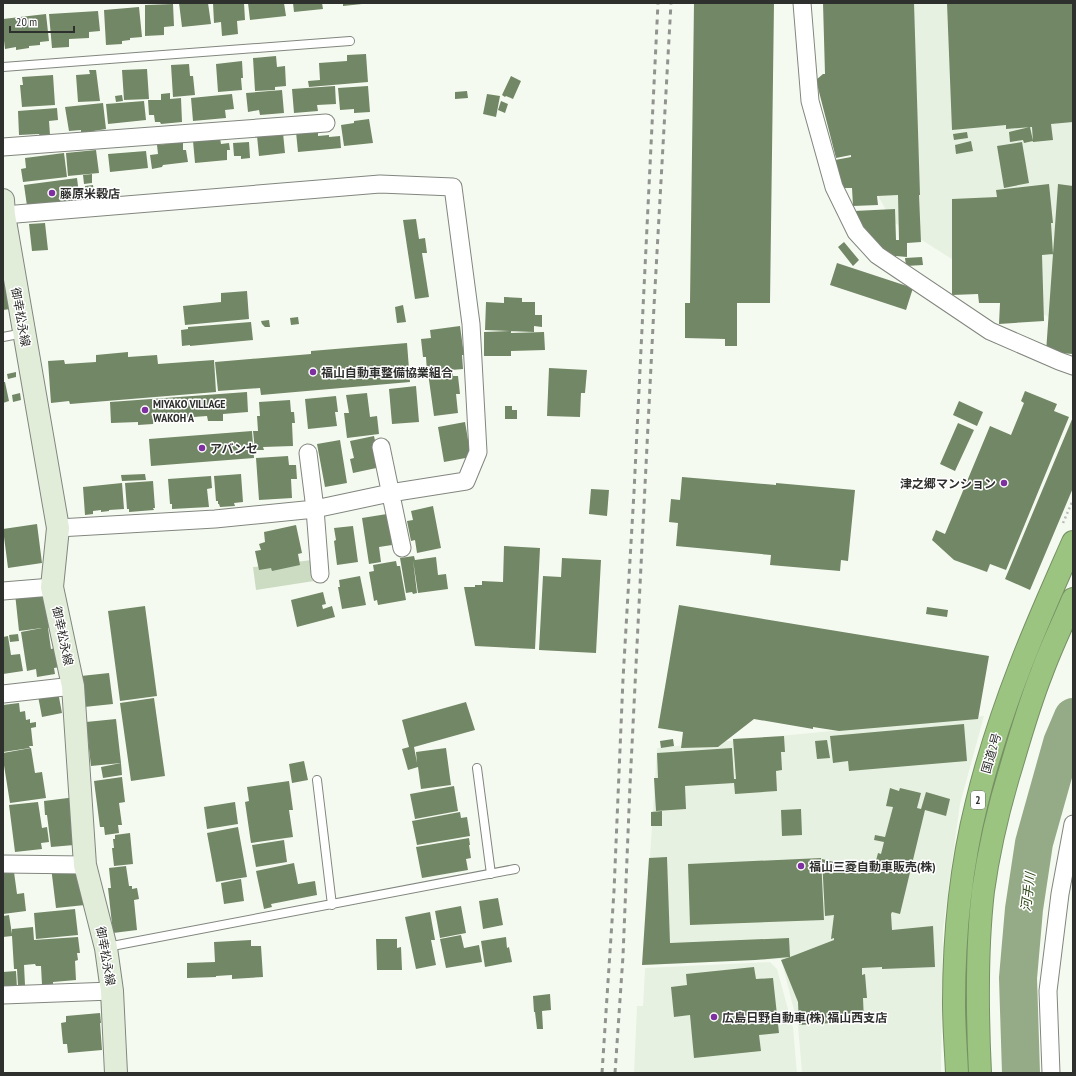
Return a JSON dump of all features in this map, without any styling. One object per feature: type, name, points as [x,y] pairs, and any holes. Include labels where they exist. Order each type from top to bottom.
[{"type":"highway","name":"国道2号","points":[[957,1073],[954,1004],[956,946],[968,845],[977,803],[999,724],[1020,666],[1073,542]]},
{"type":"highway","name":"国道2号","points":[[980,1073],[977,1008],[978,946],[983,890],[990,848],[999,807],[1021,732],[1042,671],[1073,599]]},
{"type":"main road","name":"御幸松永線","points":[[3,208],[13,335],[58,528],[52,587],[73,686],[85,865],[106,948],[112,991],[116,1073]]},
{"type":"street","points":[[802,3],[810,101],[834,187],[856,232],[877,255],[990,331],[1059,362],[1073,366]]},
{"type":"street","points":[[3,147],[326,123]]},
{"type":"street","points":[[3,208],[380,184],[453,187],[471,324],[478,452],[466,481],[390,493],[316,509],[215,519],[58,528]]},
{"type":"street","points":[[381,447],[402,548]]},
{"type":"street","points":[[308,453],[316,509],[320,574]]},
{"type":"street","points":[[3,591],[52,587]]},
{"type":"street","points":[[3,694],[73,686]]},
{"type":"street","points":[[1051,1073],[1048,991],[1060,894],[1073,824]]},
{"type":"street","points":[[3,864],[85,865]]},
{"type":"street","points":[[3,995],[112,991]]},
{"type":"lane","points":[[3,67],[350,41]]},
{"type":"lane","points":[[477,768],[491,874]]},
{"type":"lane","points":[[317,780],[332,905]]},
{"type":"lane","points":[[106,948],[515,869]]},
{"type":"shaded area","points":[[838,3],[1073,3],[1073,331],[994,286],[892,221],[869,180]]},
{"type":"shaded area","points":[[312,560],[314,581],[256,590],[253,567]]},
{"type":"shaded area","name":"福山三菱自動車販売(株)","points":[[984,716],[960,804],[943,929],[941,1073],[802,1073],[798,1026],[781,959],[643,965],[657,748]]},
{"type":"shaded area","name":"広島日野自動車(株) 福山西支店","points":[[770,962],[777,969],[793,1027],[797,1073],[634,1073],[637,1006],[643,1006],[645,968]]},
{"type":"building","points":[[179,3],[208,3],[211,24],[182,27]]},
{"type":"building","points":[[213,3],[244,3],[245,20],[237,21],[238,34],[222,36],[221,22],[214,23]]},
{"type":"building","points":[[248,3],[284,3],[286,16],[250,20]]},
{"type":"building","points":[[293,3],[322,3],[323,9],[294,12]]},
{"type":"building","points":[[343,3],[362,3],[362,4],[343,6]]},
{"type":"building","points":[[694,3],[774,3],[770,303],[737,303],[737,346],[725,346],[725,339],[685,338],[685,303],[690,303]]},
{"type":"building","points":[[823,3],[914,3],[921,242],[907,243],[907,257],[896,256],[896,260],[882,248],[866,231],[854,211],[895,209],[896,240],[899,240],[898,195],[877,196],[878,205],[853,206],[852,188],[843,188],[835,160],[851,157],[851,155],[836,158],[816,80],[825,74]]},
{"type":"building","points":[[947,3],[1073,3],[1073,122],[1051,124],[1053,140],[1033,142],[1032,127],[1006,129],[1006,125],[952,130]]},
{"type":"building","points":[[173,4],[174,26],[164,27],[164,35],[145,36],[145,5]]},
{"type":"building","points":[[139,7],[142,37],[130,38],[130,40],[122,41],[122,44],[106,45],[104,10]]},
{"type":"building","points":[[98,11],[100,31],[89,32],[89,38],[69,39],[69,47],[52,48],[49,14]]},
{"type":"building","points":[[46,14],[49,41],[40,42],[40,45],[29,46],[29,48],[16,50],[16,47],[5,49],[3,19]]},
{"type":"building","points":[[366,54],[368,82],[309,87],[308,81],[320,80],[319,63],[347,61],[347,55]]},
{"type":"building","points":[[276,56],[277,67],[285,66],[286,86],[275,87],[275,90],[255,91],[253,58]]},
{"type":"building","points":[[242,61],[242,90],[218,92],[216,64]]},
{"type":"building","points":[[189,64],[190,76],[193,76],[195,95],[173,97],[171,65]]},
{"type":"building","points":[[147,69],[149,99],[124,100],[122,70]]},
{"type":"building","points":[[89,70],[96,70],[100,101],[78,102],[76,75],[90,74]]},
{"type":"building","points":[[53,75],[55,105],[22,107],[20,85],[23,85],[22,77]]},
{"type":"building","points":[[511,76],[521,81],[513,99],[502,95]]},
{"type":"building","points":[[335,86],[336,104],[317,105],[318,111],[294,113],[292,89]]},
{"type":"building","points":[[368,86],[370,112],[354,113],[354,109],[340,110],[338,88]]},
{"type":"building","points":[[282,90],[284,113],[260,115],[259,110],[248,112],[246,93]]},
{"type":"building","points":[[467,91],[468,98],[455,99],[455,92]]},
{"type":"building","points":[[170,93],[170,99],[181,98],[182,122],[161,124],[160,122],[155,122],[154,115],[149,115],[148,100],[161,100],[161,94]]},
{"type":"building","points":[[232,94],[234,109],[225,110],[226,118],[193,121],[191,98]]},
{"type":"building","points":[[487,94],[500,96],[496,117],[483,114]]},
{"type":"building","points":[[122,95],[123,101],[116,102],[115,96]]},
{"type":"building","points":[[144,101],[146,120],[108,124],[106,104]]},
{"type":"building","points":[[501,101],[508,104],[505,113],[498,110]]},
{"type":"building","points":[[103,103],[106,129],[81,133],[81,130],[69,131],[65,107]]},
{"type":"building","points":[[57,108],[58,120],[49,121],[50,135],[19,135],[18,111]]},
{"type":"building","points":[[369,119],[373,143],[344,146],[341,125]]},
{"type":"building","points":[[1030,127],[1033,141],[1024,143],[1023,140],[1010,142],[1009,132]]},
{"type":"building","points":[[296,132],[318,132],[318,136],[329,135],[329,137],[340,136],[341,148],[298,152]]},
{"type":"building","points":[[967,132],[968,138],[954,140],[953,134]]},
{"type":"building","points":[[283,133],[285,153],[259,156],[257,136]]},
{"type":"building","points":[[220,138],[221,144],[229,143],[230,150],[227,150],[227,160],[195,163],[193,141]]},
{"type":"building","points":[[971,141],[973,151],[956,154],[955,145]]},
{"type":"building","points":[[183,142],[183,150],[186,150],[188,162],[163,165],[162,167],[152,169],[150,155],[158,154],[157,145]]},
{"type":"building","points":[[249,142],[250,158],[241,159],[241,156],[234,156],[233,143]]},
{"type":"building","points":[[1022,142],[1029,183],[1004,188],[997,146]]},
{"type":"building","points":[[96,150],[99,173],[68,176],[66,153]]},
{"type":"building","points":[[146,151],[148,168],[110,172],[108,154]]},
{"type":"building","points":[[64,153],[67,177],[23,182],[21,169],[26,168],[25,158]]},
{"type":"building","points":[[92,174],[92,183],[84,184],[83,175]]},
{"type":"building","name":"藤原米穀店","points":[[77,178],[80,202],[27,206],[24,185]]},
{"type":"building","points":[[1049,184],[1053,223],[1051,223],[1053,254],[1042,255],[1044,321],[999,324],[1000,303],[979,303],[978,294],[952,295],[952,199],[997,197],[996,190]]},
{"type":"building","points":[[1058,184],[1073,186],[1073,354],[1046,352]]},
{"type":"building","points":[[93,185],[95,202],[86,203],[85,186]]},
{"type":"building","points":[[416,219],[419,239],[425,238],[427,253],[422,253],[429,297],[415,299],[403,220]]},
{"type":"building","points":[[45,223],[48,250],[32,251],[29,224]]},
{"type":"building","points":[[844,242],[859,260],[853,266],[838,247]]},
{"type":"building","points":[[922,257],[923,265],[906,266],[905,258]]},
{"type":"building","points":[[837,263],[913,288],[906,310],[830,285]]},
{"type":"building","points":[[3,286],[8,286],[10,309],[3,310]]},
{"type":"building","points":[[247,291],[249,319],[185,325],[183,306],[221,302],[221,293]]},
{"type":"building","points":[[504,297],[522,298],[522,302],[535,302],[535,315],[542,315],[542,327],[534,326],[534,332],[485,330],[486,302],[504,303]]},
{"type":"building","points":[[403,305],[406,322],[397,323],[395,307]]},
{"type":"building","points":[[298,317],[299,324],[291,325],[290,318]]},
{"type":"building","points":[[269,320],[270,327],[265,327],[261,321]]},
{"type":"building","points":[[251,322],[253,340],[182,346],[181,330],[188,329],[188,327]]},
{"type":"building","points":[[460,326],[464,355],[462,355],[463,369],[427,372],[426,357],[423,357],[421,339],[431,338],[430,330]]},
{"type":"building","points":[[511,331],[511,333],[544,332],[545,350],[511,351],[511,356],[484,356],[484,332]]},
{"type":"building","name":"福山自動車整備協業組合","points":[[407,343],[410,382],[261,395],[260,388],[218,391],[215,362],[311,354],[311,351]]},
{"type":"building","points":[[128,352],[128,357],[157,355],[158,364],[214,360],[216,392],[70,404],[69,401],[51,403],[48,361],[64,360],[65,364],[96,362],[96,355]]},
{"type":"building","points":[[549,368],[587,370],[585,393],[581,393],[580,417],[547,416]]},
{"type":"building","points":[[452,370],[453,376],[458,376],[460,394],[456,394],[458,413],[434,416],[428,373]]},
{"type":"building","points":[[16,372],[16,377],[8,379],[7,374]]},
{"type":"building","points":[[3,382],[5,382],[9,401],[3,403]]},
{"type":"building","points":[[416,386],[419,422],[392,424],[389,389]]},
{"type":"building","name":"津之郷マンション","points":[[1025,391],[1057,404],[1054,411],[1069,417],[1006,570],[990,564],[987,572],[954,560],[932,540],[936,530],[945,534],[990,426],[1011,435],[1024,403],[1021,401]]},
{"type":"building","points":[[247,392],[248,412],[223,414],[223,421],[208,421],[207,416],[154,420],[153,424],[138,425],[138,422],[111,423],[110,402]]},
{"type":"building","points":[[20,393],[21,400],[13,402],[12,395]]},
{"type":"building","points":[[367,393],[370,417],[377,416],[379,434],[347,438],[344,413],[349,413],[346,395]]},
{"type":"building","points":[[336,396],[338,412],[335,412],[337,426],[308,429],[305,399]]},
{"type":"building","points":[[290,400],[291,412],[294,412],[295,423],[292,423],[293,446],[263,447],[264,450],[255,450],[253,431],[258,431],[257,416],[260,416],[259,402]]},
{"type":"building","points":[[959,401],[983,412],[977,426],[953,415]]},
{"type":"building","points":[[505,406],[512,406],[512,410],[517,410],[517,419],[505,419]]},
{"type":"building","points":[[1073,417],[1073,488],[1030,590],[1005,579]]},
{"type":"building","points":[[465,422],[471,457],[444,462],[438,427]]},
{"type":"building","points":[[958,423],[974,430],[955,471],[940,464]]},
{"type":"building","name":"アバンセ","points":[[252,431],[254,458],[151,466],[149,439]]},
{"type":"building","points":[[374,436],[381,467],[353,473],[350,459],[354,458],[350,441]]},
{"type":"building","points":[[340,440],[347,483],[325,487],[317,444]]},
{"type":"building","points":[[288,456],[289,465],[296,465],[297,479],[291,479],[292,498],[259,500],[256,458]]},
{"type":"building","points":[[145,474],[146,480],[122,481],[121,475]]},
{"type":"building","points":[[241,474],[243,502],[234,503],[235,506],[220,507],[218,501],[216,501],[214,476]]},
{"type":"building","points":[[211,476],[212,488],[207,489],[209,507],[172,509],[172,504],[170,504],[168,479]]},
{"type":"building","points":[[682,477],[855,490],[848,561],[841,560],[840,571],[770,565],[771,555],[676,546],[678,523],[669,522],[671,499],[680,500]]},
{"type":"building","points":[[153,481],[154,510],[129,512],[129,509],[127,509],[125,483]]},
{"type":"building","points":[[122,483],[124,509],[101,512],[101,510],[93,511],[93,514],[85,515],[83,487]]},
{"type":"building","points":[[591,489],[609,490],[607,516],[589,514]]},
{"type":"building","points":[[433,506],[441,548],[417,553],[415,540],[411,541],[407,521],[413,520],[411,511]]},
{"type":"building","points":[[387,514],[392,545],[379,547],[381,562],[369,564],[362,518]]},
{"type":"building","points":[[37,524],[42,563],[8,568],[3,529]]},
{"type":"building","points":[[296,525],[302,553],[298,554],[300,565],[272,571],[271,568],[259,570],[255,551],[261,550],[259,544],[265,542],[264,532]]},
{"type":"building","points":[[353,526],[358,562],[337,565],[334,528]]},
{"type":"building","points":[[504,546],[540,548],[535,649],[475,646],[464,587],[475,587],[475,585],[482,585],[482,581],[503,582]]},
{"type":"building","points":[[414,556],[415,560],[436,557],[438,575],[446,574],[448,589],[418,593],[413,560],[417,593],[406,593],[400,558]]},
{"type":"building","points":[[562,558],[601,560],[596,653],[539,650],[543,576],[561,577]]},
{"type":"building","points":[[396,561],[397,566],[400,566],[406,600],[378,605],[377,600],[374,601],[369,572],[374,571],[373,565]]},
{"type":"building","points":[[360,576],[366,605],[342,609],[338,587],[340,587],[339,580]]},
{"type":"building","points":[[14,584],[45,590],[54,625],[48,626],[51,649],[56,648],[60,667],[54,668],[55,674],[37,677],[36,669],[27,671],[21,632],[42,628],[19,631]]},
{"type":"building","points":[[323,592],[326,604],[322,605],[323,609],[332,606],[335,617],[297,627],[291,600]]},
{"type":"building","points":[[679,605],[989,656],[978,719],[839,731],[813,727],[813,729],[754,719],[718,747],[681,748],[683,732],[658,728]]},
{"type":"building","points":[[145,606],[157,696],[120,701],[108,611]]},
{"type":"building","points":[[927,607],[948,610],[947,617],[926,614]]},
{"type":"building","points":[[18,634],[19,641],[10,642],[9,635]]},
{"type":"building","points":[[8,636],[11,655],[20,654],[23,671],[3,674],[3,637]]},
{"type":"building","points":[[109,673],[113,704],[84,707],[81,676]]},
{"type":"building","points":[[58,692],[62,713],[42,717],[38,696]]},
{"type":"building","points":[[154,698],[165,776],[131,781],[120,703]]},
{"type":"building","points":[[466,702],[475,730],[414,747],[417,763],[416,752],[446,748],[451,785],[421,789],[418,767],[408,770],[402,749],[409,747],[402,720]]},
{"type":"building","points":[[19,703],[20,712],[25,711],[26,720],[30,719],[30,723],[36,722],[36,727],[31,728],[33,746],[29,746],[30,748],[3,752],[3,705]]},
{"type":"building","points":[[116,719],[121,763],[91,766],[86,722]]},
{"type":"building","points":[[964,724],[967,761],[849,771],[848,761],[833,763],[830,736]]},
{"type":"building","points":[[784,736],[785,752],[781,752],[782,770],[776,771],[777,791],[735,794],[734,783],[685,786],[686,809],[656,811],[654,778],[658,778],[657,753],[732,748],[734,779],[736,779],[733,739]]},
{"type":"building","points":[[673,739],[674,746],[661,748],[660,741]]},
{"type":"building","points":[[827,740],[830,758],[817,759],[815,741]]},
{"type":"building","points":[[31,748],[35,773],[42,772],[46,798],[10,803],[3,753]]},
{"type":"building","points":[[304,761],[308,780],[292,783],[289,764]]},
{"type":"building","points":[[121,763],[122,775],[103,778],[101,767]]},
{"type":"building","points":[[122,777],[125,802],[119,803],[122,825],[118,825],[119,833],[105,835],[104,827],[100,827],[94,781]]},
{"type":"building","points":[[289,781],[293,810],[289,810],[293,837],[251,843],[245,802],[249,801],[247,787]]},
{"type":"building","points":[[454,786],[458,811],[415,819],[410,794]]},
{"type":"building","points":[[890,788],[899,791],[900,788],[921,793],[917,808],[921,809],[926,792],[950,799],[946,816],[925,810],[900,914],[892,912],[891,914],[892,930],[933,926],[935,967],[882,969],[882,967],[862,968],[862,975],[865,974],[867,998],[863,998],[864,1021],[799,1025],[798,1002],[781,960],[834,940],[834,938],[831,939],[834,915],[825,916],[822,859],[873,872],[878,853],[881,854],[884,842],[874,840],[875,835],[885,837],[893,807],[886,806]]},
{"type":"building","points":[[76,797],[74,845],[51,847],[44,801]]},
{"type":"building","points":[[38,802],[42,828],[47,827],[49,842],[41,843],[42,849],[15,852],[9,805]]},
{"type":"building","points":[[235,802],[238,824],[207,829],[204,807]]},
{"type":"building","points":[[801,809],[802,835],[782,836],[781,810]]},
{"type":"building","points":[[662,811],[662,826],[651,826],[651,812]]},
{"type":"building","points":[[460,812],[461,818],[467,817],[470,836],[417,845],[412,821]]},
{"type":"building","points":[[238,827],[247,877],[216,882],[207,833]]},
{"type":"building","points":[[130,833],[133,864],[114,866],[112,848],[114,848],[113,839],[115,839],[115,835]]},
{"type":"building","points":[[469,838],[471,858],[466,859],[468,870],[422,878],[416,847]]},
{"type":"building","points":[[284,840],[287,862],[256,867],[252,845]]},
{"type":"building","points":[[667,857],[670,943],[789,938],[790,957],[642,965],[649,858]]},
{"type":"building","points":[[821,858],[824,920],[690,925],[688,864]]},
{"type":"building","points":[[77,863],[85,905],[56,908],[51,867]]},
{"type":"building","points":[[294,863],[298,884],[315,881],[317,895],[271,904],[272,907],[264,909],[256,871]]},
{"type":"building","points":[[126,866],[129,886],[132,886],[132,889],[137,888],[139,899],[134,900],[137,930],[113,933],[108,888],[111,888],[109,868]]},
{"type":"building","points":[[14,872],[17,894],[24,893],[26,911],[3,914],[3,873]]},
{"type":"building","points":[[241,879],[244,901],[224,904],[221,883]]},
{"type":"building","points":[[498,898],[503,925],[483,929],[479,901]]},
{"type":"building","points":[[461,906],[466,933],[440,938],[435,911]]},
{"type":"building","points":[[75,909],[78,935],[36,939],[34,913]]},
{"type":"building","points":[[430,912],[435,940],[431,940],[436,965],[416,969],[405,917]]},
{"type":"building","points":[[9,915],[12,934],[12,929],[33,927],[34,940],[78,937],[80,953],[77,953],[78,960],[75,961],[76,980],[53,982],[53,985],[42,985],[41,966],[36,966],[35,964],[24,965],[25,985],[18,986],[17,969],[14,969],[12,936],[3,937],[3,916]]},
{"type":"building","points":[[461,935],[464,948],[479,945],[482,962],[446,968],[440,939]]},
{"type":"building","points":[[506,937],[507,948],[509,947],[512,962],[485,967],[481,941]]},
{"type":"building","points":[[376,939],[397,939],[397,948],[401,947],[402,970],[377,970]]},
{"type":"building","points":[[251,940],[251,946],[261,946],[263,977],[232,979],[232,975],[187,978],[187,963],[215,962],[214,942]]},
{"type":"building","points":[[754,967],[756,979],[773,978],[779,1033],[759,1035],[761,1051],[694,1058],[690,1015],[674,1017],[671,987],[687,985],[686,974]]},
{"type":"building","points":[[16,971],[17,988],[3,989],[3,972]]},
{"type":"building","points":[[550,994],[551,1010],[542,1011],[543,1029],[537,1029],[533,996]]},
{"type":"building","points":[[100,1013],[102,1050],[68,1053],[67,1044],[63,1044],[61,1023],[66,1022],[66,1016]]},
{"type":"waterway","name":"河手川","points":[[1021,1073],[1018,978],[1024,909],[1034,843],[1062,743],[1073,717]]},
{"type":"railway","points":[[602,1073],[614,891],[623,679],[634,492],[658,3]]},
{"type":"railway","points":[[615,1073],[623,956],[654,306],[671,3]]},
{"type":"place","name":"藤原米穀店","points":[[52,193]]},
{"type":"place","name":"福山自動車整備協業組合","points":[[313,372]]},
{"type":"place","name":"MIYAKO VILLAGE WAKOH A","points":[[145,410]]},
{"type":"place","name":"アバンセ","points":[[202,448]]},
{"type":"place","name":"津之郷マンション","points":[[1004,483]]},
{"type":"place","name":"福山三菱自動車販売(株)","points":[[801,866]]},
{"type":"place","name":"広島日野自動車(株) 福山西支店","points":[[714,1017]]}]
